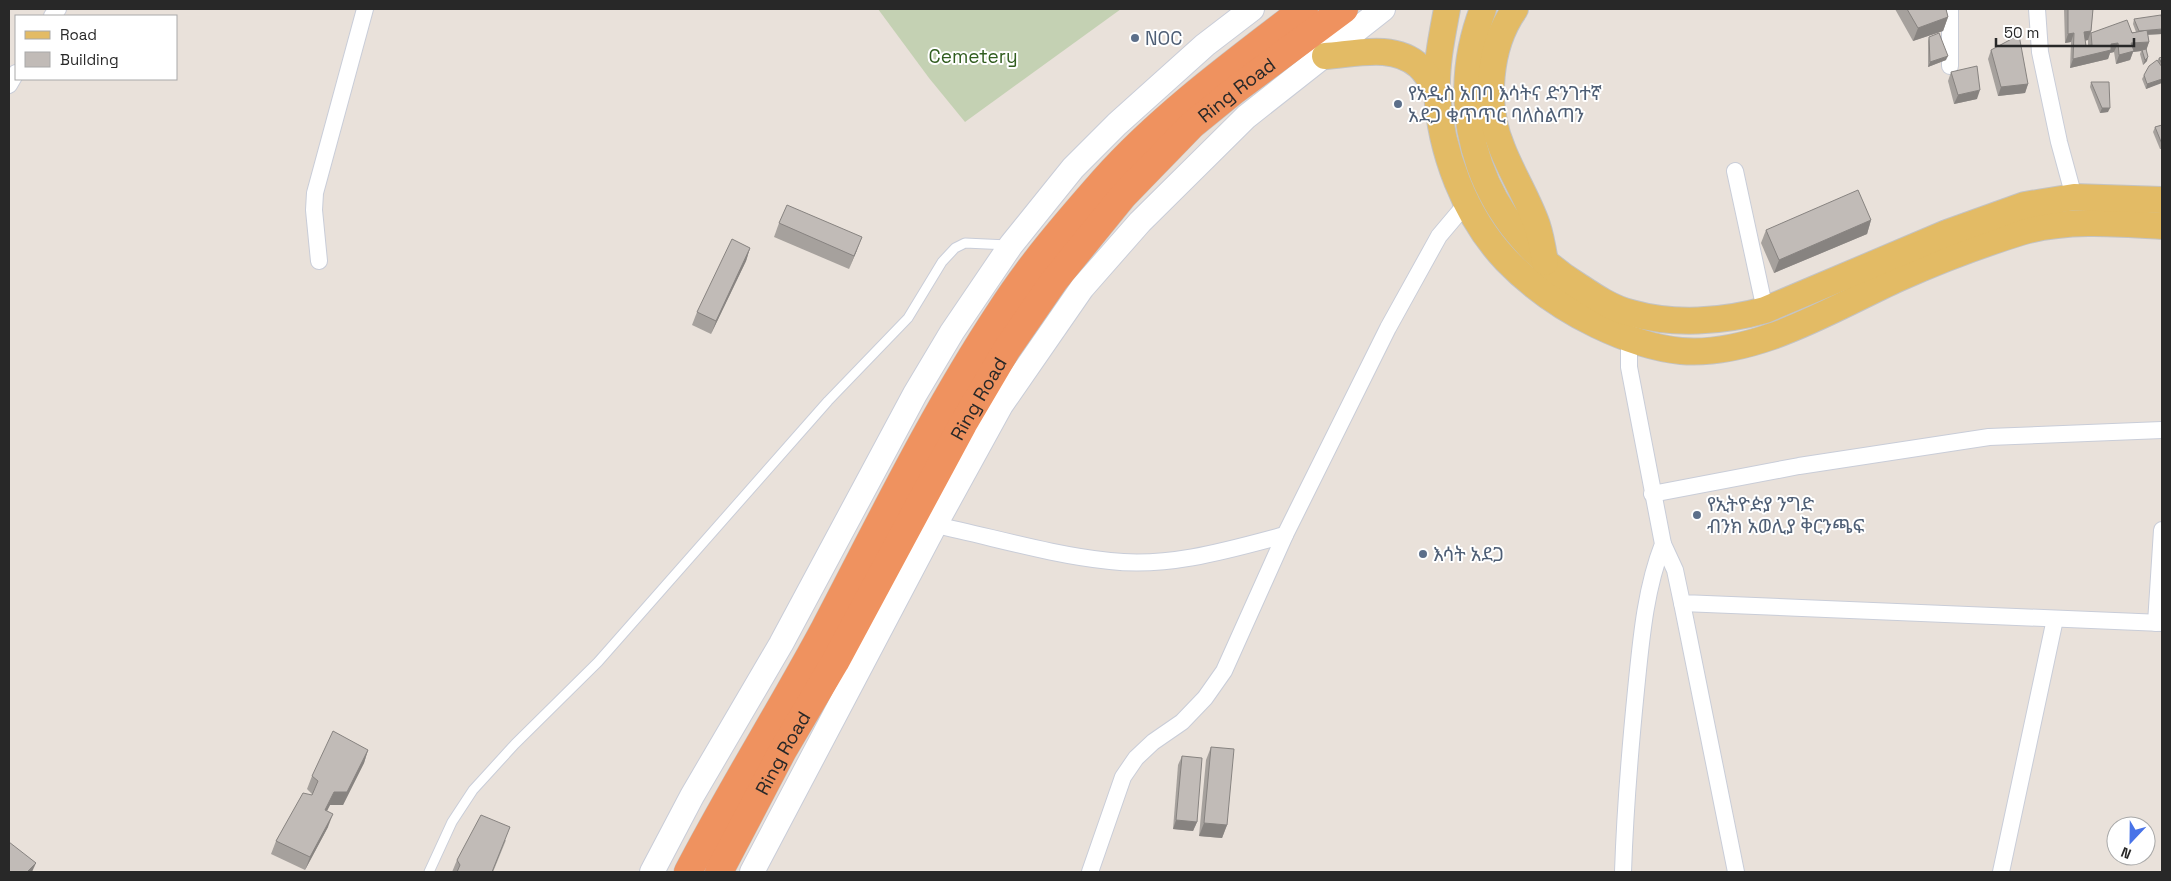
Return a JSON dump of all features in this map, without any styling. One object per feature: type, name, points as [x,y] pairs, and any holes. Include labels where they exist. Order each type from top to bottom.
[{"type":"highway","name":"Ring Road","points":[[688,872],[717,816],[810,656],[925,437],[1001,310],[1040,257],[1106,178],[1190,98],[1304,9]]},
{"type":"highway","name":"Ring Road","points":[[719,872],[782,752],[835,662],[963,424],[1007,349],[1054,280],[1123,196],[1192,125],[1235,90],[1344,9]]},
{"type":"main road","points":[[652,872],[692,796],[781,644],[915,394],[952,332],[1011,245],[1073,168],[1111,130],[1205,45],[1252,9]]},
{"type":"main road","points":[[752,872],[935,525],[1001,406],[1082,288],[1140,222],[1246,117],[1383,9]]},
{"type":"main road","points":[[1447,9],[1440,45],[1437,92],[1450,162],[1466,204],[1493,246],[1527,282],[1558,305],[1629,340],[1681,351],[1735,346],[1770,337],[1900,277],[1975,247],[2024,232],[2055,226],[2088,224],[2162,226]]},
{"type":"main road","points":[[1483,9],[1469,54],[1467,89],[1468,120],[1484,177],[1508,221],[1545,262],[1594,296],[1630,313],[1689,320],[1737,318],[1765,310],[1986,217],[2025,205],[2074,197],[2162,200]]},
{"type":"main road","points":[[1515,9],[1501,34],[1496,53],[1492,86],[1493,115],[1501,146],[1537,224],[1545,262]]},
{"type":"main road","points":[[1325,56],[1383,51],[1397,54],[1409,58],[1420,67],[1437,92]]},
{"type":"street","points":[[319,261],[314,210],[315,193],[365,9]]},
{"type":"street","points":[[1950,9],[1950,66]]},
{"type":"street","points":[[2037,9],[2040,52],[2059,142],[2074,197]]},
{"type":"street","points":[[1735,171],[1765,310]]},
{"type":"street","points":[[1090,872],[1123,777],[1153,742],[1182,722],[1205,698],[1224,671],[1285,535],[1415,276],[1439,236],[1466,204]]},
{"type":"street","points":[[1630,313],[1629,367],[1652,494],[1663,544],[1675,570],[1736,872]]},
{"type":"street","points":[[1652,494],[1799,466],[1989,437],[2162,430]]},
{"type":"street","points":[[935,525],[1059,552],[1111,561],[1172,560],[1217,553],[1285,535]]},
{"type":"street","points":[[1682,603],[2159,623],[2162,530]]},
{"type":"street","points":[[1623,872],[1630,754],[1642,632],[1655,564],[1663,544]]},
{"type":"street","points":[[2001,872],[2055,619]]},
{"type":"lane","points":[[429,872],[452,822],[473,790],[598,662],[688,557],[751,490],[834,394],[908,318],[948,255],[955,248],[965,243],[1011,245]]},
{"type":"green space","name":"Cemetery","points":[[878,9],[1121,9],[965,122],[929,78]]},
{"type":"building","points":[[1907,9],[1946,9],[1948,17],[1918,28]]},
{"type":"building","points":[[2068,9],[2093,9],[2091,31],[2084,32],[2086,46],[2092,45],[2091,33],[2127,20],[2132,33],[2147,30],[2149,42],[2131,43],[2134,51],[2119,55],[2118,43],[2111,44],[2111,50],[2073,59],[2074,33],[2068,34]]},
{"type":"building","points":[[2161,15],[2162,29],[2139,31],[2134,19]]},
{"type":"building","points":[[1939,33],[1948,56],[1930,62],[1929,37]]},
{"type":"building","points":[[2019,35],[2028,84],[2001,87],[1991,50]]},
{"type":"building","points":[[2146,49],[2148,57],[2145,60],[2142,50]]},
{"type":"building","points":[[2157,60],[2162,67],[2162,79],[2147,84],[2144,75],[2149,66]]},
{"type":"building","points":[[1977,66],[1980,90],[1958,95],[1951,72]]},
{"type":"building","points":[[2091,82],[2109,82],[2110,108],[2102,108]]},
{"type":"building","points":[[2162,125],[2162,144],[2155,127]]},
{"type":"building","points":[[1858,190],[1871,220],[1779,260],[1766,230]]},
{"type":"building","points":[[787,205],[862,237],[854,256],[779,223]]},
{"type":"building","points":[[732,239],[750,248],[716,321],[697,312]]},
{"type":"building","points":[[333,731],[368,750],[347,792],[334,792],[325,810],[333,814],[310,857],[276,841],[303,793],[312,795],[318,781],[312,776]]},
{"type":"building","points":[[1211,747],[1234,749],[1227,825],[1204,823]]},
{"type":"building","points":[[1182,756],[1202,758],[1197,822],[1176,820]]},
{"type":"building","points":[[481,815],[510,827],[492,872],[457,872],[460,865],[457,860]]},
{"type":"building","points":[[9,842],[36,863],[27,872],[9,872]]},
{"type":"place","name":"NOC","points":[[1135,38]]},
{"type":"place","name":"የአዲስ አበባ እሳትና ድንገተኛ አደጋ ቁጥጥር ባለስልጣን","points":[[1398,104]]},
{"type":"place","name":"የኢትዮዽያ ንግድ ብንክ አወሊያ ቅርንጫፍ","points":[[1697,515]]},
{"type":"place","name":"እሳት አደጋ","points":[[1423,554]]}]
